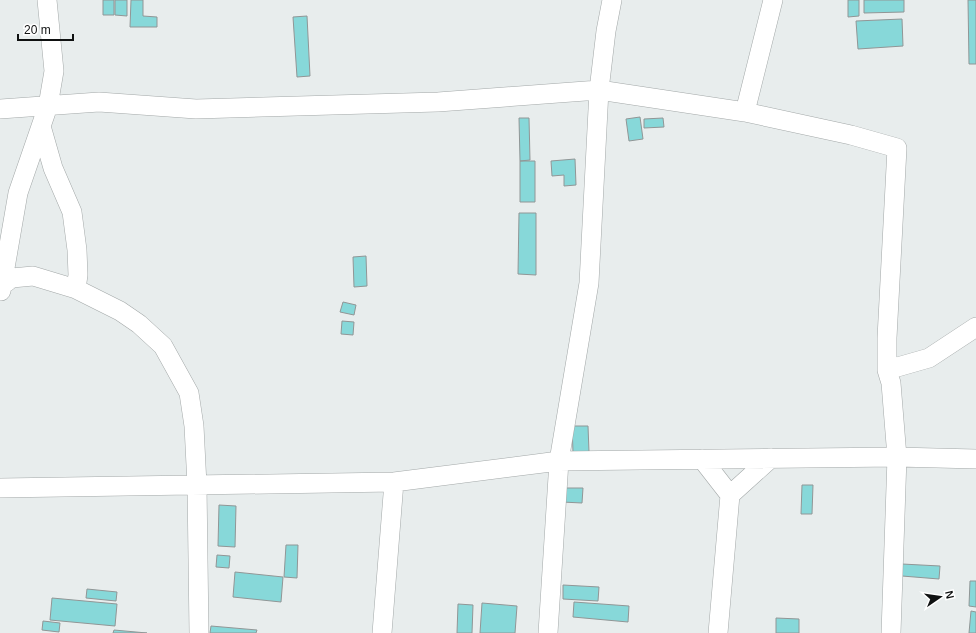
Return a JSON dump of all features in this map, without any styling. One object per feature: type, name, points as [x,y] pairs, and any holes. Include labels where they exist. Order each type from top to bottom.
[{"type":"street","points":[[1,290],[18,193],[48,106],[54,71],[47,0]]},
{"type":"street","points":[[548,633],[559,462],[589,283],[599,90],[606,32],[612,0]]},
{"type":"street","points":[[746,112],[773,0]]},
{"type":"street","points":[[0,109],[99,102],[196,109],[438,102],[599,90],[746,112],[851,135],[897,148],[887,338],[887,370],[891,383],[897,457],[891,633]]},
{"type":"street","points":[[41,126],[53,168],[72,212],[77,250],[78,275],[76,288]]},
{"type":"street","points":[[1,290],[12,278],[33,276],[76,288],[139,324],[163,346],[189,393],[194,426],[197,485],[199,633]]},
{"type":"street","points":[[887,370],[928,358],[976,327]]},
{"type":"street","points":[[0,488],[394,482],[559,462],[897,457],[976,459]]},
{"type":"street","points":[[730,495],[771,458]]},
{"type":"street","points":[[702,459],[730,495],[718,633]]},
{"type":"street","points":[[382,633],[394,482]]},
{"type":"building","points":[[103,0],[114,0],[114,15],[103,15]]},
{"type":"building","points":[[115,0],[127,0],[127,16],[115,15]]},
{"type":"building","points":[[131,0],[143,0],[143,16],[157,17],[157,27],[130,27]]},
{"type":"building","points":[[848,0],[859,0],[859,16],[848,17]]},
{"type":"building","points":[[864,0],[904,0],[904,12],[864,13]]},
{"type":"building","points":[[968,0],[976,0],[976,64],[969,64]]},
{"type":"building","points":[[307,16],[310,76],[297,77],[293,17]]},
{"type":"building","points":[[902,19],[903,46],[858,49],[856,21]]},
{"type":"building","points":[[640,117],[643,139],[629,141],[626,119]]},
{"type":"building","points":[[519,118],[529,118],[530,160],[520,161]]},
{"type":"building","points":[[663,118],[664,127],[644,128],[644,119]]},
{"type":"building","points":[[575,159],[576,185],[564,186],[564,175],[552,176],[551,161]]},
{"type":"building","points":[[520,161],[535,161],[535,202],[520,202]]},
{"type":"building","points":[[519,213],[536,213],[536,275],[518,274]]},
{"type":"building","points":[[366,256],[367,286],[354,287],[353,257]]},
{"type":"building","points":[[343,302],[356,305],[354,315],[340,312]]},
{"type":"building","points":[[342,321],[354,322],[353,335],[341,334]]},
{"type":"building","points":[[572,426],[588,426],[589,452],[573,452]]},
{"type":"building","points":[[802,485],[813,485],[812,514],[801,514]]},
{"type":"building","points":[[563,488],[583,488],[582,503],[562,502]]},
{"type":"building","points":[[219,505],[236,506],[235,547],[218,546]]},
{"type":"building","points":[[286,545],[298,545],[297,578],[284,577]]},
{"type":"building","points":[[217,555],[230,556],[229,568],[216,567]]},
{"type":"building","points":[[902,564],[940,566],[939,579],[902,576]]},
{"type":"building","points":[[235,572],[283,577],[281,602],[233,597]]},
{"type":"building","points":[[970,581],[976,581],[976,607],[969,606]]},
{"type":"building","points":[[563,585],[599,587],[598,601],[563,599]]},
{"type":"building","points":[[87,589],[117,592],[116,601],[86,598]]},
{"type":"building","points":[[52,598],[117,604],[115,626],[50,620]]},
{"type":"building","points":[[574,602],[629,606],[628,622],[573,617]]},
{"type":"building","points":[[482,603],[517,606],[515,633],[480,633]]},
{"type":"building","points":[[458,604],[473,605],[472,633],[457,633]]},
{"type":"building","points":[[971,611],[976,612],[976,633],[969,633]]},
{"type":"building","points":[[776,618],[799,619],[799,633],[776,633]]},
{"type":"building","points":[[43,621],[60,623],[59,632],[42,630]]},
{"type":"building","points":[[211,626],[257,630],[256,633],[210,633]]},
{"type":"building","points":[[114,630],[147,633],[113,633]]}]
